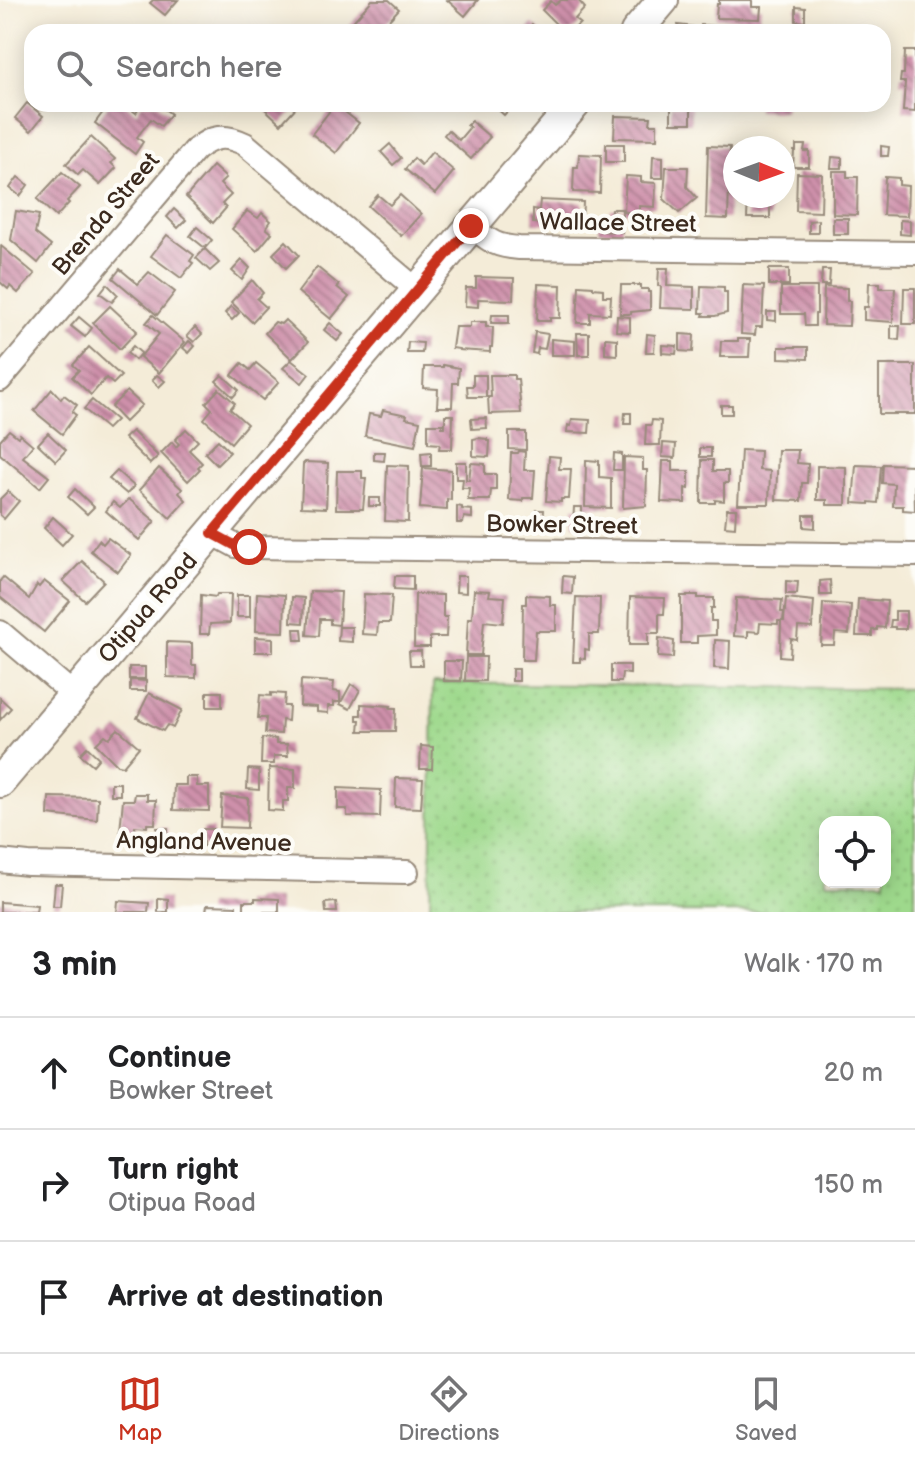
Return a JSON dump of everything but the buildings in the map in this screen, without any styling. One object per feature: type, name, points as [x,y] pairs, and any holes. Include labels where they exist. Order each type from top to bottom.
[{"type":"street","points":[[643,24],[663,0]]},
{"type":"street","name":"Otipua Road","points":[[0,782],[568,112]]},
{"type":"street","name":"Brenda Street","points":[[0,380],[195,150],[214,139],[225,137],[245,144],[417,290]]},
{"type":"street","name":"Wallace Street","points":[[471,226],[501,247],[915,253]]},
{"type":"street","name":"Bowker Street","points":[[212,533],[236,546],[249,547],[915,555]]},
{"type":"street","points":[[0,632],[73,694]]},
{"type":"street","name":"Angland Avenue","points":[[0,861],[407,872]]},
{"type":"green space","points":[[433,683],[915,689],[915,912],[430,912]]},
{"type":"route","points":[[249,547],[236,546],[212,533],[471,226]]}]
